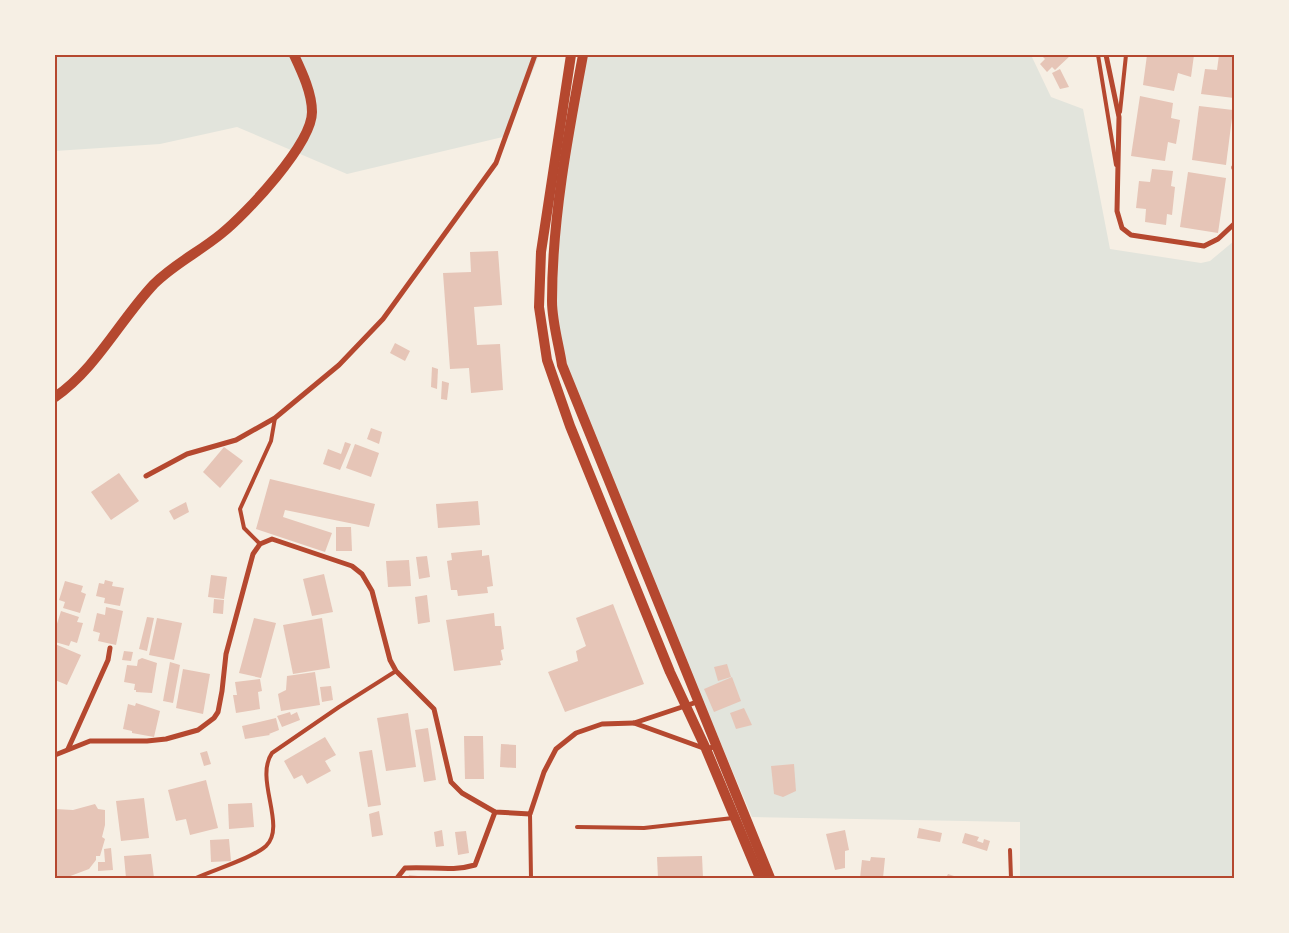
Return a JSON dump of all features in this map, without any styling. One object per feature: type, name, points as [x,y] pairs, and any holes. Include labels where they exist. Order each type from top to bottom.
[{"type":"main road","points":[[55,397],[81,376],[117,328],[158,280],[221,234],[297,152],[309,128],[312,114],[311,99],[294,55]]},
{"type":"main road","points":[[571,55],[541,252],[539,307],[547,360],[570,426],[684,707],[706,749],[760,878]]},
{"type":"main road","points":[[583,55],[568,134],[555,248],[552,303],[562,365],[643,561],[697,702],[717,746],[770,878]]},
{"type":"street","points":[[146,476],[187,454],[236,440],[274,418],[339,365],[383,319],[496,163],[535,55]]},
{"type":"street","points":[[1106,55],[1119,117],[1117,211],[1122,228],[1132,236],[1204,246],[1218,239],[1234,224]]},
{"type":"street","points":[[55,756],[90,741],[166,739],[198,730],[214,718],[222,691],[226,654],[253,554],[260,544],[272,539],[358,569],[372,591],[386,651],[396,671],[434,709],[452,782],[462,793],[495,812],[530,814],[544,772],[556,749],[576,733],[602,724],[634,723],[697,702]]},
{"type":"street","points":[[68,750],[108,660],[110,648]]},
{"type":"street","points":[[634,723],[706,749],[717,746]]},
{"type":"street","points":[[397,878],[405,868],[424,866],[460,870],[475,865],[495,812]]},
{"type":"lane","points":[[1098,55],[1118,174]]},
{"type":"lane","points":[[1119,117],[1126,55]]},
{"type":"lane","points":[[260,544],[244,528],[240,509],[271,441],[274,418]]},
{"type":"lane","points":[[196,878],[260,850],[271,838],[272,822],[266,773],[268,760],[272,753],[339,706],[396,671]]},
{"type":"lane","points":[[530,814],[531,878]]},
{"type":"lane","points":[[577,827],[644,828],[735,818]]},
{"type":"lane","points":[[1010,850],[1011,878]]},
{"type":"shaded area","points":[[55,55],[539,55],[507,136],[347,174],[237,127],[160,144],[55,151]]},
{"type":"shaded area","points":[[583,55],[1031,55],[1051,97],[1083,109],[1110,249],[1201,263],[1210,261],[1234,241],[1234,878],[1020,878],[1020,822],[752,817],[566,378],[550,288]]},
{"type":"building","points":[[1041,55],[1071,55],[1055,70],[1052,67],[1047,72],[1040,64],[1045,59]]},
{"type":"building","points":[[1147,55],[1194,55],[1191,77],[1178,73],[1174,91],[1143,85]]},
{"type":"building","points":[[1219,55],[1234,55],[1234,98],[1201,94],[1205,69],[1217,70]]},
{"type":"building","points":[[1060,69],[1069,87],[1060,89],[1052,73]]},
{"type":"building","points":[[1140,96],[1173,103],[1171,118],[1180,120],[1176,144],[1168,142],[1165,161],[1131,156]]},
{"type":"building","points":[[1199,106],[1233,110],[1226,165],[1192,160]]},
{"type":"building","points":[[1152,169],[1173,171],[1171,186],[1175,187],[1172,215],[1167,214],[1166,225],[1145,222],[1146,209],[1136,208],[1139,181],[1150,182]]},
{"type":"building","points":[[1188,172],[1226,178],[1218,233],[1180,227]]},
{"type":"building","points":[[498,251],[502,305],[474,307],[477,345],[500,344],[503,390],[471,393],[469,368],[450,369],[443,273],[471,272],[470,252]]},
{"type":"building","points":[[395,343],[410,351],[405,361],[390,353]]},
{"type":"building","points":[[432,367],[438,369],[437,389],[431,387]]},
{"type":"building","points":[[442,381],[449,383],[447,400],[441,399]]},
{"type":"building","points":[[371,428],[382,432],[379,444],[367,439]]},
{"type":"building","points":[[345,442],[351,444],[340,470],[323,464],[328,449],[341,454]]},
{"type":"building","points":[[355,444],[379,453],[371,477],[346,468]]},
{"type":"building","points":[[224,447],[243,461],[220,488],[203,472]]},
{"type":"building","points":[[119,473],[139,501],[111,520],[91,492]]},
{"type":"building","points":[[270,479],[375,504],[369,527],[285,510],[283,517],[332,533],[325,552],[256,529]]},
{"type":"building","points":[[478,501],[480,525],[438,528],[436,504]]},
{"type":"building","points":[[186,502],[189,512],[174,520],[169,511]]},
{"type":"building","points":[[336,527],[351,527],[352,551],[336,551]]},
{"type":"building","points":[[482,550],[482,556],[489,555],[493,586],[487,587],[488,593],[458,596],[457,590],[451,590],[447,561],[452,560],[451,553]]},
{"type":"building","points":[[427,556],[430,577],[419,579],[416,557]]},
{"type":"building","points":[[409,560],[411,586],[388,587],[386,561]]},
{"type":"building","points":[[324,574],[333,612],[312,616],[303,579]]},
{"type":"building","points":[[211,575],[227,577],[224,599],[208,597]]},
{"type":"building","points":[[105,580],[113,582],[112,586],[124,588],[120,606],[104,603],[105,598],[96,596],[99,583],[104,584]]},
{"type":"building","points":[[65,581],[83,586],[81,592],[86,594],[80,613],[63,608],[65,602],[59,600]]},
{"type":"building","points":[[427,595],[430,622],[418,624],[415,597]]},
{"type":"building","points":[[214,599],[224,600],[223,614],[213,613]]},
{"type":"building","points":[[613,604],[644,684],[565,712],[548,672],[578,661],[576,651],[586,646],[576,618]]},
{"type":"building","points":[[106,607],[123,611],[116,645],[98,641],[100,633],[93,631],[97,613],[105,615]]},
{"type":"building","points":[[61,611],[79,617],[77,622],[83,623],[77,643],[71,641],[69,646],[55,642],[55,630]]},
{"type":"building","points":[[494,613],[495,626],[501,626],[504,649],[501,650],[503,660],[500,661],[501,665],[454,671],[446,620]]},
{"type":"building","points":[[147,617],[154,618],[147,651],[139,649]]},
{"type":"building","points":[[157,618],[182,623],[174,660],[149,655]]},
{"type":"building","points":[[254,618],[276,623],[261,678],[239,673]]},
{"type":"building","points":[[322,618],[330,668],[293,674],[283,625]]},
{"type":"building","points":[[55,644],[81,655],[67,685],[55,680]]},
{"type":"building","points":[[124,651],[133,652],[131,661],[122,660]]},
{"type":"building","points":[[142,658],[157,663],[152,693],[136,692],[134,690],[135,684],[124,682],[127,665],[137,666],[138,660]]},
{"type":"building","points":[[170,662],[180,665],[173,703],[163,701]]},
{"type":"building","points":[[727,664],[731,677],[718,681],[714,667]]},
{"type":"building","points":[[183,669],[210,674],[203,714],[176,708]]},
{"type":"building","points":[[315,672],[320,705],[281,711],[278,694],[286,690],[287,676]]},
{"type":"building","points":[[732,677],[741,701],[714,712],[704,689]]},
{"type":"building","points":[[260,679],[262,691],[258,692],[260,709],[236,713],[233,695],[237,695],[235,682]]},
{"type":"building","points":[[331,686],[333,700],[322,702],[320,687]]},
{"type":"building","points":[[136,703],[160,711],[154,737],[132,733],[132,731],[123,729],[128,704],[135,706]]},
{"type":"building","points":[[744,708],[752,725],[736,729],[730,713]]},
{"type":"building","points":[[290,712],[291,715],[297,712],[300,720],[282,727],[277,716]]},
{"type":"building","points":[[408,713],[416,767],[386,771],[377,718]]},
{"type":"building","points":[[276,718],[279,730],[270,735],[245,739],[242,726]]},
{"type":"building","points":[[428,728],[436,780],[424,782],[415,730]]},
{"type":"building","points":[[464,736],[483,736],[484,779],[465,779]]},
{"type":"building","points":[[325,737],[336,755],[325,761],[331,771],[307,784],[302,775],[294,779],[284,761]]},
{"type":"building","points":[[501,744],[516,745],[516,768],[500,767]]},
{"type":"building","points":[[372,750],[381,805],[368,807],[359,752]]},
{"type":"building","points":[[207,751],[211,764],[204,766],[200,753]]},
{"type":"building","points":[[794,764],[796,791],[783,797],[774,794],[771,766]]},
{"type":"building","points":[[206,780],[218,828],[190,835],[186,819],[176,821],[168,790]]},
{"type":"building","points":[[144,798],[149,838],[121,841],[116,801]]},
{"type":"building","points":[[252,803],[254,827],[229,829],[228,804]]},
{"type":"building","points":[[95,804],[98,809],[105,810],[105,825],[102,837],[105,839],[100,856],[96,856],[96,860],[89,869],[65,878],[57,876],[55,872],[55,809],[73,810]]},
{"type":"building","points":[[379,811],[383,835],[372,837],[369,814]]},
{"type":"building","points":[[919,828],[942,833],[940,842],[917,838]]},
{"type":"building","points":[[442,830],[444,846],[436,847],[434,832]]},
{"type":"building","points":[[845,830],[849,850],[845,851],[845,868],[835,870],[826,834]]},
{"type":"building","points":[[466,831],[469,853],[458,855],[455,832]]},
{"type":"building","points":[[965,833],[979,837],[977,841],[983,843],[984,839],[990,841],[987,851],[962,843]]},
{"type":"building","points":[[229,839],[231,861],[211,862],[210,840]]},
{"type":"building","points":[[111,848],[113,870],[98,871],[98,862],[105,862],[104,849]]},
{"type":"building","points":[[151,854],[154,878],[126,878],[124,856]]},
{"type":"building","points":[[702,856],[703,878],[658,878],[657,857]]},
{"type":"building","points":[[871,857],[885,858],[883,878],[860,878],[862,860],[870,861]]},
{"type":"building","points":[[948,874],[960,878],[946,878]]},
{"type":"building","points":[[409,875],[427,877],[427,878],[408,878]]}]
